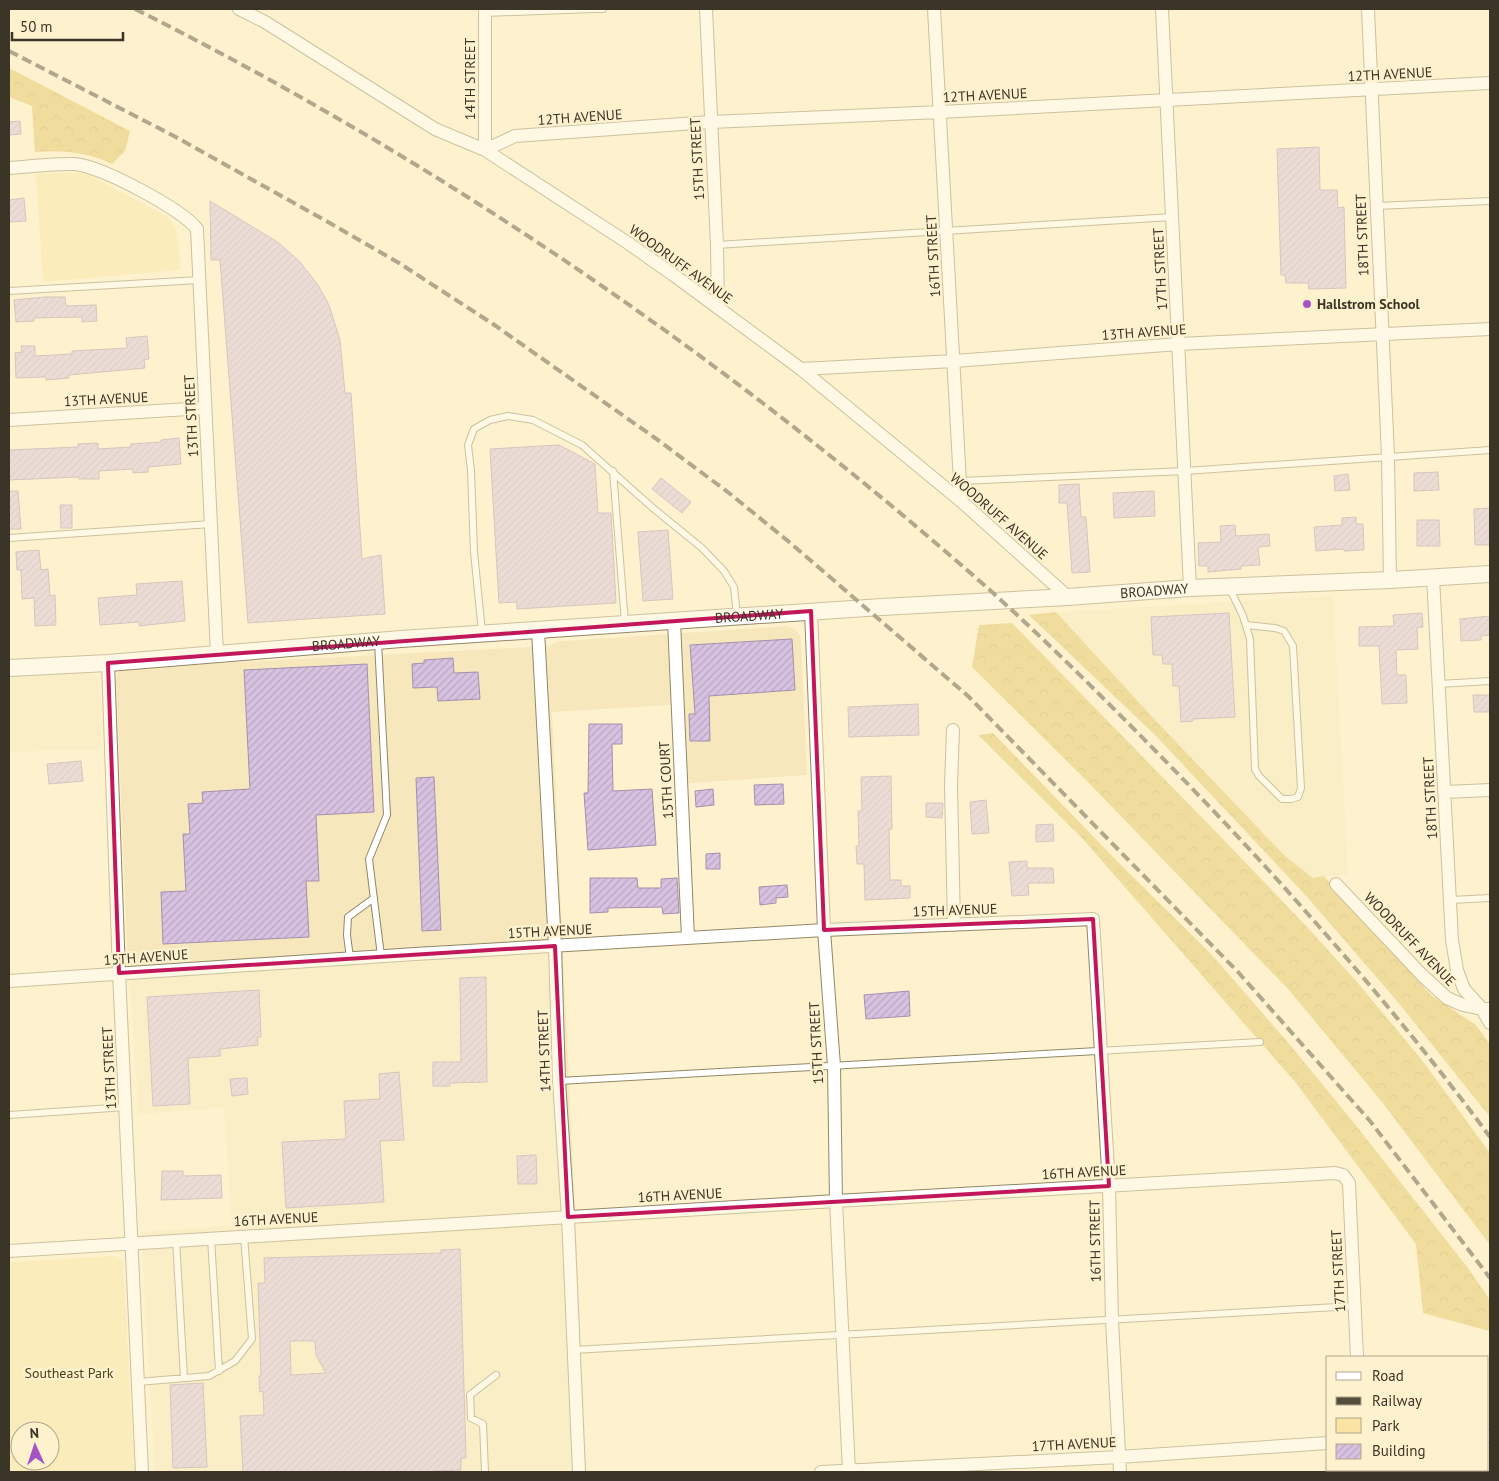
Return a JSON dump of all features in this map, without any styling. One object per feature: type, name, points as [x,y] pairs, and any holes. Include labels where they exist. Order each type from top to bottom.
[{"type":"main road","name":"BROADWAY","points":[[9,668],[108,663],[378,640],[811,611],[1068,597],[1190,588],[1490,574]]},
{"type":"street","name":"WOODRUFF AVENUE","points":[[239,9],[265,22],[435,129],[485,150],[628,243],[801,369],[961,501],[1068,597]]},
{"type":"street","points":[[264,9],[265,22]]},
{"type":"street","name":"15TH STREET","points":[[706,9],[717,244],[718,308]]},
{"type":"street","name":"16TH STREET","points":[[934,9],[961,501]]},
{"type":"street","name":"17TH STREET","points":[[1162,9],[1190,588]]},
{"type":"street","name":"18TH STREET","points":[[1368,9],[1381,335],[1388,456],[1390,580]]},
{"type":"street","name":"14TH STREET","points":[[485,11],[485,150]]},
{"type":"street","name":"12TH AVENUE","points":[[485,150],[515,136],[710,122],[1490,83]]},
{"type":"street","name":"13TH STREET","points":[[9,168],[75,164],[94,169],[156,198],[191,221],[197,229],[217,654]]},
{"type":"street","name":"13TH AVENUE","points":[[801,369],[954,361],[1179,344],[1490,329]]},
{"type":"street","name":"13TH AVENUE","points":[[9,420],[206,408]]},
{"type":"street","name":"18TH STREET","points":[[1433,577],[1452,940],[1457,970],[1464,989],[1486,1009]]},
{"type":"street","name":"15TH STREET","points":[[811,611],[824,930],[834,1066],[836,1200],[849,1471]]},
{"type":"street","name":"15TH COURT","points":[[674,621],[688,938]]},
{"type":"street","name":"14TH STREET","points":[[538,630],[555,946],[579,1472]]},
{"type":"street","name":"13TH STREET","points":[[108,663],[119,973],[142,1472]]},
{"type":"street","points":[[953,730],[951,785],[954,925]]},
{"type":"street","points":[[1445,792],[1490,790]]},
{"type":"street","name":"WOODRUFF AVENUE","points":[[1336,884],[1422,975],[1447,998],[1463,1005],[1486,1009]]},
{"type":"street","name":"16TH STREET","points":[[1093,919],[1109,1186],[1112,1320],[1120,1472]]},
{"type":"street","name":"15TH AVENUE","points":[[9,981],[381,956],[824,930],[1093,919]]},
{"type":"street","points":[[1486,1009],[1490,1023]]},
{"type":"street","name":"16TH AVENUE","points":[[9,1251],[836,1200],[1334,1173],[1343,1175],[1348,1183]]},
{"type":"street","name":"17TH STREET","points":[[1348,1183],[1357,1356]]},
{"type":"street","name":"17TH AVENUE","points":[[821,1472],[1119,1457],[1326,1443]]},
{"type":"lane","points":[[485,11],[603,9]]},
{"type":"lane","points":[[1376,206],[1490,201]]},
{"type":"lane","points":[[717,244],[1172,217]]},
{"type":"lane","points":[[9,291],[199,280]]},
{"type":"lane","points":[[482,633],[474,552],[471,471],[468,445],[474,429],[490,420],[508,416],[533,420],[582,445],[654,509],[702,548],[724,571],[734,587],[737,617]]},
{"type":"lane","points":[[960,481],[1185,471],[1490,450]]},
{"type":"lane","points":[[613,472],[625,624]]},
{"type":"lane","points":[[9,538],[211,524]]},
{"type":"lane","points":[[1229,586],[1246,624],[1250,638],[1255,769],[1259,776],[1282,799],[1291,799],[1298,797],[1301,788],[1293,646],[1284,631],[1246,624]]},
{"type":"lane","points":[[378,640],[387,815],[369,859],[381,956]]},
{"type":"lane","points":[[1439,684],[1490,681]]},
{"type":"lane","points":[[350,958],[347,935],[348,917],[374,898]]},
{"type":"lane","points":[[1450,900],[1490,898]]},
{"type":"lane","points":[[560,1081],[1260,1042]]},
{"type":"lane","points":[[9,1115],[126,1107]]},
{"type":"lane","points":[[138,1382],[209,1376],[219,1372],[235,1361],[252,1339],[244,1236]]},
{"type":"lane","points":[[211,1238],[219,1372]]},
{"type":"lane","points":[[176,1240],[184,1378]]},
{"type":"lane","points":[[573,1350],[1355,1306]]},
{"type":"lane","points":[[485,1472],[483,1424],[470,1418],[470,1394],[496,1375]]},
{"type":"highlighted area","points":[[811,611],[824,930],[1093,919],[1109,1186],[568,1217],[555,946],[119,973],[108,663]]},
{"type":"shaded area","points":[[1333,596],[1348,874],[1313,878],[1285,856],[1157,722],[1056,612]]},
{"type":"shaded area","points":[[787,626],[795,629],[800,635],[807,775],[676,784],[671,705],[552,712],[587,1472],[155,1472],[141,1232],[232,1225],[224,1108],[139,1114],[127,945],[116,679],[118,673],[129,668],[550,646],[555,642],[564,641]]},
{"type":"shaded area","points":[[87,671],[99,679],[101,749],[9,752],[9,676]]},
{"type":"green space","points":[[9,68],[130,131],[125,151],[112,164],[83,154],[35,152],[32,106],[9,97]]},
{"type":"green space","points":[[86,173],[168,217],[177,235],[180,270],[43,282],[36,174]]},
{"type":"green space","points":[[1056,612],[1157,722],[1285,856],[1313,878],[1324,876],[1431,995],[1476,1025],[1490,1044],[1490,1117],[1397,1001],[1308,898],[1157,737],[1029,615]]},
{"type":"green space","points":[[1012,623],[1308,928],[1357,982],[1422,1060],[1490,1153],[1490,1245],[1382,1102],[1289,990],[1085,779],[972,667],[979,625]]},
{"type":"green space","points":[[993,733],[1118,862],[1211,954],[1286,1040],[1468,1268],[1490,1300],[1490,1333],[1489,1331],[1423,1313],[1416,1244],[1296,1083],[1082,838],[978,735]]},
{"type":"green space","name":"Southeast Park","points":[[118,1257],[123,1261],[135,1472],[9,1472],[9,1262]]},
{"type":"building","points":[[20,121],[21,134],[9,135],[9,122]]},
{"type":"building","points":[[1319,147],[1320,190],[1337,190],[1338,208],[1344,207],[1346,288],[1309,289],[1308,283],[1286,283],[1285,275],[1281,275],[1277,149]]},
{"type":"building","points":[[24,198],[26,221],[9,222],[9,200]]},
{"type":"building","points":[[210,201],[279,243],[300,262],[318,285],[329,305],[340,340],[345,393],[351,393],[362,559],[381,555],[385,614],[248,623],[220,260],[211,260]]},
{"type":"building","points":[[65,297],[66,306],[96,305],[97,321],[82,322],[82,317],[34,318],[34,321],[16,322],[14,300]]},
{"type":"building","points":[[147,336],[149,359],[144,360],[145,368],[69,375],[69,378],[46,380],[46,377],[16,378],[15,353],[22,352],[21,346],[35,346],[35,356],[72,354],[72,351],[127,348],[126,338]]},
{"type":"building","points":[[179,438],[181,464],[148,467],[148,472],[133,473],[133,469],[99,471],[99,479],[79,479],[79,477],[9,480],[9,450],[78,447],[78,444],[98,443],[98,449],[131,447],[131,444],[161,442],[161,440]]},
{"type":"building","points":[[559,445],[595,464],[598,513],[611,513],[616,603],[517,609],[517,602],[499,603],[490,449]]},
{"type":"building","points":[[1438,472],[1439,490],[1414,491],[1414,473]]},
{"type":"building","points":[[1348,474],[1350,490],[1335,491],[1334,476]]},
{"type":"building","points":[[661,478],[691,502],[682,513],[652,489]]},
{"type":"building","points":[[1079,484],[1081,517],[1086,517],[1090,572],[1072,573],[1067,503],[1059,503],[1059,485]]},
{"type":"building","points":[[9,491],[18,491],[21,529],[9,529]]},
{"type":"building","points":[[1154,491],[1155,516],[1114,518],[1113,493]]},
{"type":"building","points":[[60,505],[72,505],[72,528],[61,528]]},
{"type":"building","points":[[1490,508],[1490,545],[1475,545],[1474,509]]},
{"type":"building","points":[[1356,517],[1356,524],[1363,524],[1364,550],[1316,551],[1314,527],[1342,525],[1342,518]]},
{"type":"building","points":[[1417,520],[1439,520],[1440,546],[1417,546]]},
{"type":"building","points":[[1235,525],[1236,536],[1269,534],[1270,546],[1258,547],[1260,565],[1241,566],[1241,569],[1208,572],[1208,566],[1199,566],[1198,543],[1221,542],[1220,526]]},
{"type":"building","points":[[668,530],[673,599],[643,601],[638,532]]},
{"type":"building","points":[[39,550],[41,570],[48,569],[50,596],[55,595],[56,625],[35,626],[34,598],[22,599],[21,570],[17,570],[16,552]]},
{"type":"building","points":[[182,581],[185,621],[139,626],[139,622],[100,625],[98,598],[137,595],[136,584]]},
{"type":"building","points":[[1229,613],[1235,717],[1192,719],[1193,721],[1181,722],[1179,686],[1173,686],[1172,664],[1163,664],[1162,655],[1153,655],[1151,617]]},
{"type":"building","points":[[1422,613],[1423,627],[1417,628],[1418,649],[1396,650],[1397,675],[1406,675],[1407,703],[1382,704],[1379,646],[1359,646],[1359,627],[1394,626],[1393,615]]},
{"type":"building","points":[[1490,616],[1490,635],[1481,636],[1481,640],[1461,641],[1460,619]]},
{"type":"building","points":[[792,639],[795,690],[709,696],[710,741],[690,741],[689,714],[695,714],[690,645]]},
{"type":"building","points":[[453,658],[454,673],[478,672],[480,699],[438,701],[437,687],[413,688],[412,664],[424,663],[424,660]]},
{"type":"building","points":[[367,664],[374,812],[316,815],[319,881],[306,881],[309,937],[163,944],[161,892],[186,891],[183,834],[190,834],[188,804],[203,803],[202,792],[250,789],[244,670]]},
{"type":"building","points":[[1473,695],[1490,695],[1490,712],[1474,712]]},
{"type":"building","points":[[918,704],[919,735],[849,737],[848,707]]},
{"type":"building","points":[[589,724],[622,724],[622,744],[612,744],[613,791],[652,789],[656,845],[588,850],[584,793],[588,793]]},
{"type":"building","points":[[81,761],[83,781],[49,784],[47,764]]},
{"type":"building","points":[[891,776],[892,829],[889,829],[890,880],[901,880],[901,886],[910,886],[910,898],[865,900],[864,864],[857,864],[856,846],[859,846],[858,811],[862,811],[861,777]]},
{"type":"building","points":[[434,777],[441,930],[422,931],[416,778]]},
{"type":"building","points":[[783,784],[784,804],[755,805],[754,785]]},
{"type":"building","points":[[713,789],[714,805],[696,807],[695,791]]},
{"type":"building","points":[[986,800],[989,833],[972,834],[970,802]]},
{"type":"building","points":[[926,803],[943,803],[942,818],[926,817]]},
{"type":"building","points":[[1053,824],[1054,841],[1036,842],[1036,825]]},
{"type":"building","points":[[720,853],[720,869],[706,869],[706,854]]},
{"type":"building","points":[[1027,861],[1027,868],[1053,868],[1054,883],[1028,883],[1029,895],[1012,896],[1009,862]]},
{"type":"building","points":[[590,878],[637,878],[638,888],[661,888],[661,879],[677,878],[679,913],[663,914],[662,907],[608,908],[608,912],[590,913]]},
{"type":"building","points":[[787,885],[788,897],[776,898],[776,903],[760,905],[759,887]]},
{"type":"building","points":[[486,977],[487,1082],[450,1083],[450,1086],[433,1086],[433,1062],[461,1062],[460,978]]},
{"type":"building","points":[[259,990],[261,1037],[257,1037],[258,1045],[220,1049],[220,1056],[188,1058],[190,1104],[153,1106],[147,997]]},
{"type":"building","points":[[909,991],[910,1016],[866,1019],[864,995]]},
{"type":"building","points":[[399,1072],[404,1140],[380,1141],[384,1202],[286,1208],[282,1142],[346,1139],[344,1101],[380,1099],[379,1074]]},
{"type":"building","points":[[247,1078],[248,1094],[232,1096],[230,1079]]},
{"type":"building","points":[[536,1155],[537,1184],[518,1184],[517,1156]]},
{"type":"building","points":[[162,1171],[183,1171],[183,1176],[221,1175],[222,1198],[161,1200]]},
{"type":"building","points":[[460,1249],[466,1458],[461,1458],[461,1470],[435,1472],[243,1472],[240,1416],[264,1415],[263,1391],[260,1392],[259,1376],[261,1376],[258,1283],[265,1283],[264,1258],[441,1253],[441,1250]],"holes":[[[290,1341],[315,1341],[316,1355],[326,1373],[291,1375]]]},
{"type":"building","points":[[203,1383],[207,1467],[173,1468],[170,1385]]},
{"type":"railway","points":[[135,9],[249,68],[360,132],[470,199],[577,269],[682,343],[785,420],[885,501],[983,584],[1033,630],[1204,800],[1343,954],[1443,1075],[1490,1137]]},
{"type":"railway","points":[[9,51],[174,136],[399,263],[493,324],[658,440],[729,493],[788,541],[968,696],[1238,972],[1370,1121],[1490,1278]]},
{"type":"place","name":"Hallstrom School","points":[[1307,304]]}]
